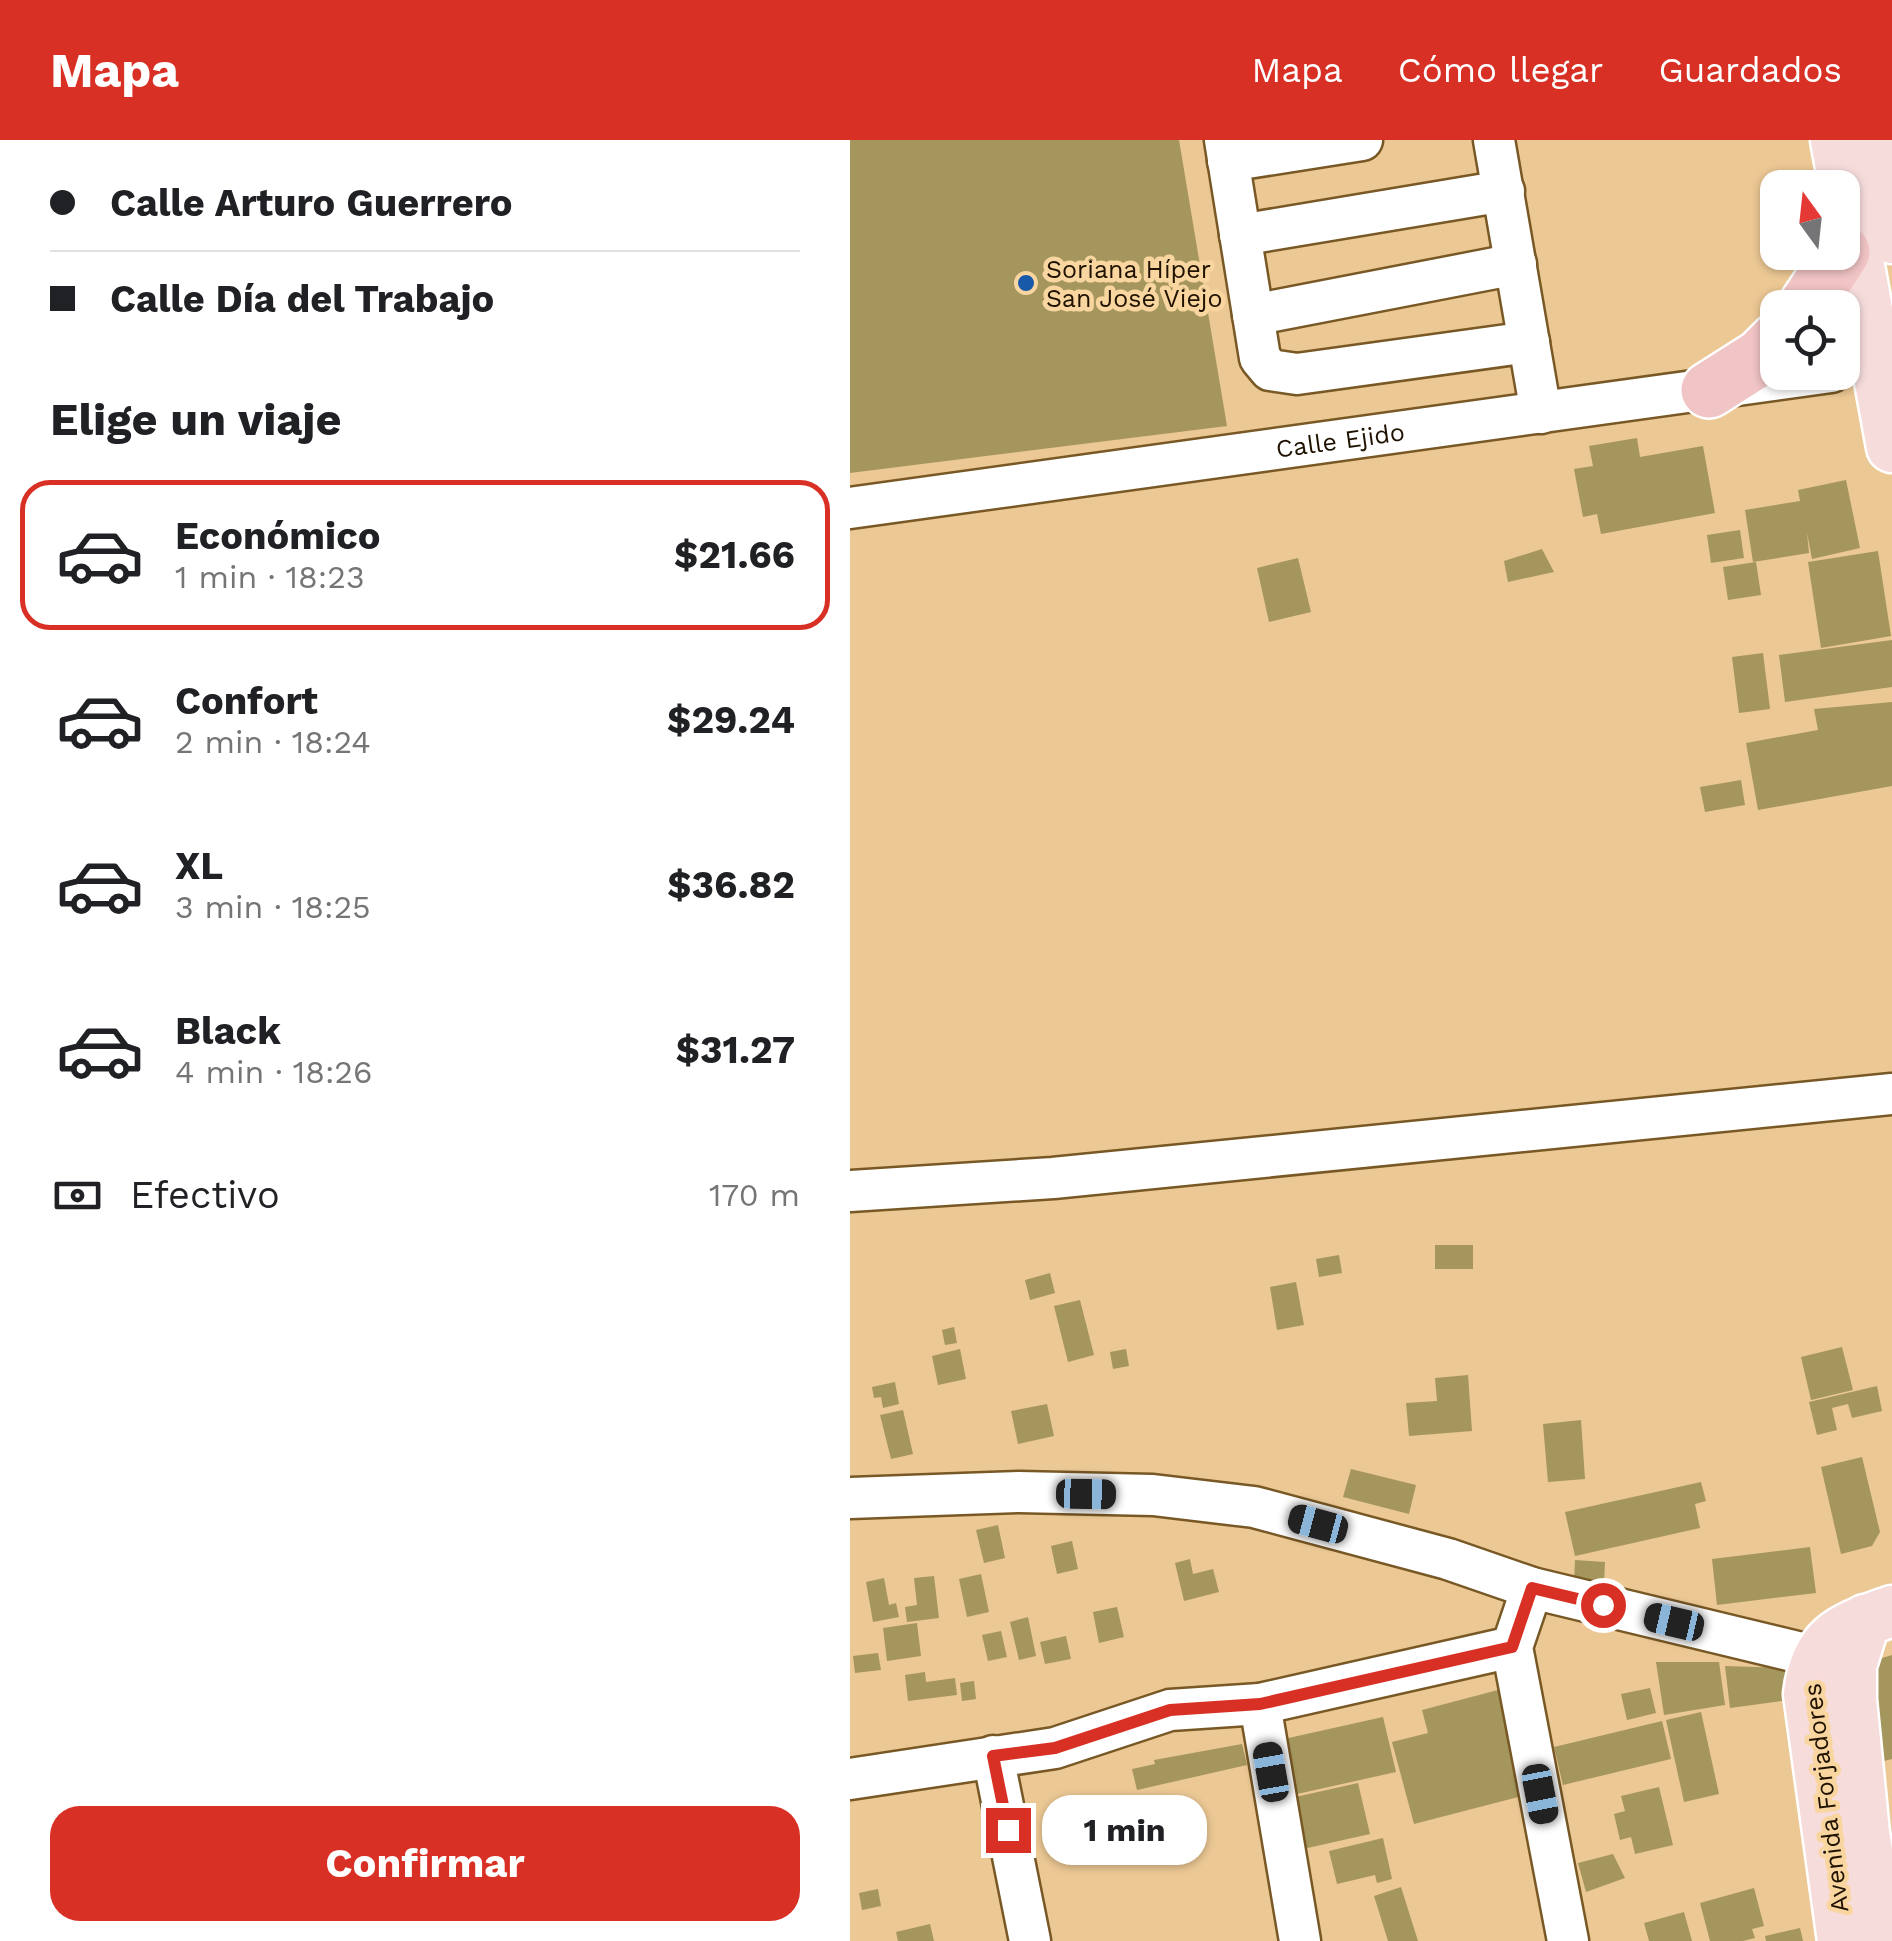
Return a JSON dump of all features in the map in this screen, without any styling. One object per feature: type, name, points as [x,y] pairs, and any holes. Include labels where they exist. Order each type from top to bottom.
[{"type":"highway","points":[[1820,290],[1836,270]]},
{"type":"highway","points":[[1709,390],[1760,357]]},
{"type":"main road","points":[[1836,140],[1842,170]]},
{"type":"main road","points":[[1860,227],[1875,140]]},
{"type":"main road","points":[[1860,368],[1892,446]]},
{"type":"main road","name":"Avenida Forjadores","points":[[1843,1941],[1809,1694],[1856,1638]]},
{"type":"main road","name":"Avenida Forjadores","points":[[1856,1638],[1864,1832],[1882,1941]]},
{"type":"street","points":[[1362,140],[1226,151],[1260,358],[1270,370],[1284,374],[1528,342]]},
{"type":"street","points":[[1494,140],[1540,413]]},
{"type":"street","points":[[1240,235],[1504,190]]},
{"type":"street","points":[[1253,316],[1516,264]]},
{"type":"street","name":"Calle Ejido","points":[[850,508],[1760,383]]},
{"type":"street","points":[[850,1191],[1053,1178],[1892,1094]]},
{"type":"street","points":[[850,1498],[1134,1494],[1254,1507],[1448,1558],[1532,1588],[1856,1638]]},
{"type":"street","points":[[1532,1588],[1512,1647],[1568,1941]]},
{"type":"street","points":[[850,1779],[1055,1748],[1170,1710],[1260,1704],[1512,1647]]},
{"type":"street","points":[[1260,1704],[1300,1941]]},
{"type":"street","points":[[993,1756],[1030,1941]]},
{"type":"building","name":"Soriana Híper San José Viejo","points":[[850,140],[1179,140],[1227,426],[850,473]]},
{"type":"building","points":[[1637,438],[1640,457],[1703,446],[1715,513],[1601,534],[1597,514],[1583,517],[1574,469],[1593,466],[1589,446]]},
{"type":"building","points":[[1846,480],[1860,548],[1812,559],[1807,533],[1809,553],[1753,562],[1745,510],[1800,501],[1798,490]]},
{"type":"building","points":[[1740,530],[1744,558],[1711,563],[1707,535]]},
{"type":"building","points":[[1542,549],[1554,572],[1508,582],[1504,561]]},
{"type":"building","points":[[1878,551],[1891,636],[1821,648],[1808,562]]},
{"type":"building","points":[[1298,558],[1311,612],[1269,622],[1257,568]]},
{"type":"building","points":[[1756,562],[1761,595],[1728,600],[1723,567]]},
{"type":"building","points":[[1892,640],[1892,687],[1785,702],[1779,655]]},
{"type":"building","points":[[1763,653],[1770,709],[1739,713],[1732,657]]},
{"type":"building","points":[[1892,702],[1892,786],[1758,810],[1746,743],[1818,730],[1814,709]]},
{"type":"building","points":[[1741,780],[1745,805],[1705,812],[1700,787]]},
{"type":"building","points":[[1435,1245],[1473,1245],[1473,1269],[1435,1269]]},
{"type":"building","points":[[1339,1255],[1342,1273],[1319,1277],[1316,1259]]},
{"type":"building","points":[[1050,1273],[1055,1293],[1030,1300],[1025,1280]]},
{"type":"building","points":[[1296,1282],[1304,1325],[1277,1330],[1270,1287]]},
{"type":"building","points":[[1080,1300],[1094,1355],[1068,1362],[1054,1306]]},
{"type":"building","points":[[954,1327],[957,1343],[945,1345],[942,1330]]},
{"type":"building","points":[[1842,1347],[1853,1390],[1811,1400],[1801,1357]]},
{"type":"building","points":[[960,1349],[966,1379],[938,1385],[932,1356]]},
{"type":"building","points":[[1126,1349],[1129,1366],[1113,1369],[1110,1352]]},
{"type":"building","points":[[1468,1375],[1472,1431],[1409,1436],[1406,1403],[1437,1401],[1435,1378]]},
{"type":"building","points":[[895,1382],[899,1404],[883,1408],[881,1397],[874,1398],[872,1387]]},
{"type":"building","points":[[1877,1386],[1882,1411],[1852,1418],[1848,1404],[1832,1408],[1837,1430],[1817,1435],[1809,1402]]},
{"type":"building","points":[[1047,1404],[1054,1436],[1018,1444],[1011,1411]]},
{"type":"building","points":[[903,1410],[913,1454],[891,1459],[880,1415]]},
{"type":"building","points":[[1581,1420],[1585,1479],[1548,1482],[1543,1424]]},
{"type":"building","points":[[1862,1457],[1880,1532],[1872,1546],[1841,1554],[1821,1467]]},
{"type":"building","points":[[1351,1469],[1416,1485],[1409,1514],[1343,1497]]},
{"type":"building","points":[[1701,1482],[1706,1501],[1695,1504],[1700,1528],[1575,1556],[1565,1512]]},
{"type":"building","points":[[998,1525],[1005,1558],[984,1563],[976,1530]]},
{"type":"building","points":[[1072,1541],[1078,1569],[1057,1574],[1051,1546]]},
{"type":"building","points":[[1810,1547],[1816,1593],[1717,1605],[1712,1559]]},
{"type":"building","points":[[1190,1559],[1193,1574],[1213,1569],[1219,1592],[1184,1601],[1175,1563]]},
{"type":"building","points":[[1575,1560],[1605,1562],[1604,1583],[1574,1581]]},
{"type":"building","points":[[981,1574],[989,1612],[967,1617],[959,1579]]},
{"type":"building","points":[[934,1576],[939,1618],[907,1622],[905,1607],[917,1605],[914,1578]]},
{"type":"building","points":[[884,1578],[889,1605],[896,1603],[899,1617],[873,1622],[866,1582]]},
{"type":"building","points":[[1117,1607],[1124,1637],[1099,1643],[1093,1612]]},
{"type":"building","points":[[1028,1617],[1036,1656],[1019,1660],[1010,1622]]},
{"type":"building","points":[[917,1623],[921,1656],[887,1661],[883,1628]]},
{"type":"building","points":[[1001,1631],[1007,1657],[988,1661],[982,1635]]},
{"type":"building","points":[[1066,1636],[1071,1659],[1045,1664],[1040,1642]]},
{"type":"building","points":[[878,1653],[881,1670],[855,1673],[853,1656]]},
{"type":"building","points":[[1892,1655],[1892,1759],[1876,1763],[1872,1661]]},
{"type":"building","points":[[1656,1662],[1719,1662],[1725,1705],[1664,1715]]},
{"type":"building","points":[[1725,1666],[1786,1668],[1790,1700],[1730,1708]]},
{"type":"building","points":[[925,1672],[926,1682],[955,1678],[957,1695],[908,1701],[905,1675]]},
{"type":"building","points":[[974,1681],[976,1699],[962,1701],[960,1683]]},
{"type":"building","points":[[1650,1688],[1656,1713],[1627,1720],[1621,1694]]},
{"type":"building","points":[[1498,1690],[1526,1795],[1414,1824],[1392,1742],[1428,1733],[1422,1710]]},
{"type":"building","points":[[1701,1712],[1719,1794],[1684,1802],[1666,1720]]},
{"type":"building","points":[[1383,1717],[1396,1772],[1297,1794],[1284,1739]]},
{"type":"building","points":[[1662,1721],[1671,1759],[1563,1785],[1554,1747]]},
{"type":"building","points":[[1242,1744],[1247,1765],[1137,1790],[1132,1769],[1155,1764],[1154,1760]]},
{"type":"building","points":[[1358,1783],[1370,1834],[1303,1849],[1291,1798]]},
{"type":"building","points":[[1659,1787],[1673,1845],[1635,1854],[1631,1837],[1620,1840],[1614,1814],[1625,1811],[1621,1796]]},
{"type":"building","points":[[1383,1838],[1392,1879],[1377,1883],[1375,1875],[1337,1884],[1329,1851]]},
{"type":"building","points":[[1613,1854],[1625,1878],[1586,1892],[1578,1863]]},
{"type":"building","points":[[1401,1887],[1418,1941],[1388,1941],[1374,1896]]},
{"type":"building","points":[[1754,1888],[1764,1926],[1752,1929],[1755,1938],[1710,1941],[1700,1903]]},
{"type":"building","points":[[878,1889],[881,1906],[862,1910],[859,1893]]},
{"type":"building","points":[[1684,1912],[1692,1941],[1649,1941],[1644,1923]]},
{"type":"building","points":[[930,1924],[934,1941],[898,1941],[896,1932]]},
{"type":"building","points":[[1800,1928],[1803,1941],[1766,1941],[1765,1936]]},
{"type":"place","name":"Soriana Híper San José Viejo","points":[[1026,283]]},
{"type":"route","points":[[1008,1830],[993,1756],[1055,1748],[1170,1710],[1260,1704],[1512,1647],[1532,1588],[1603,1605]]}]
